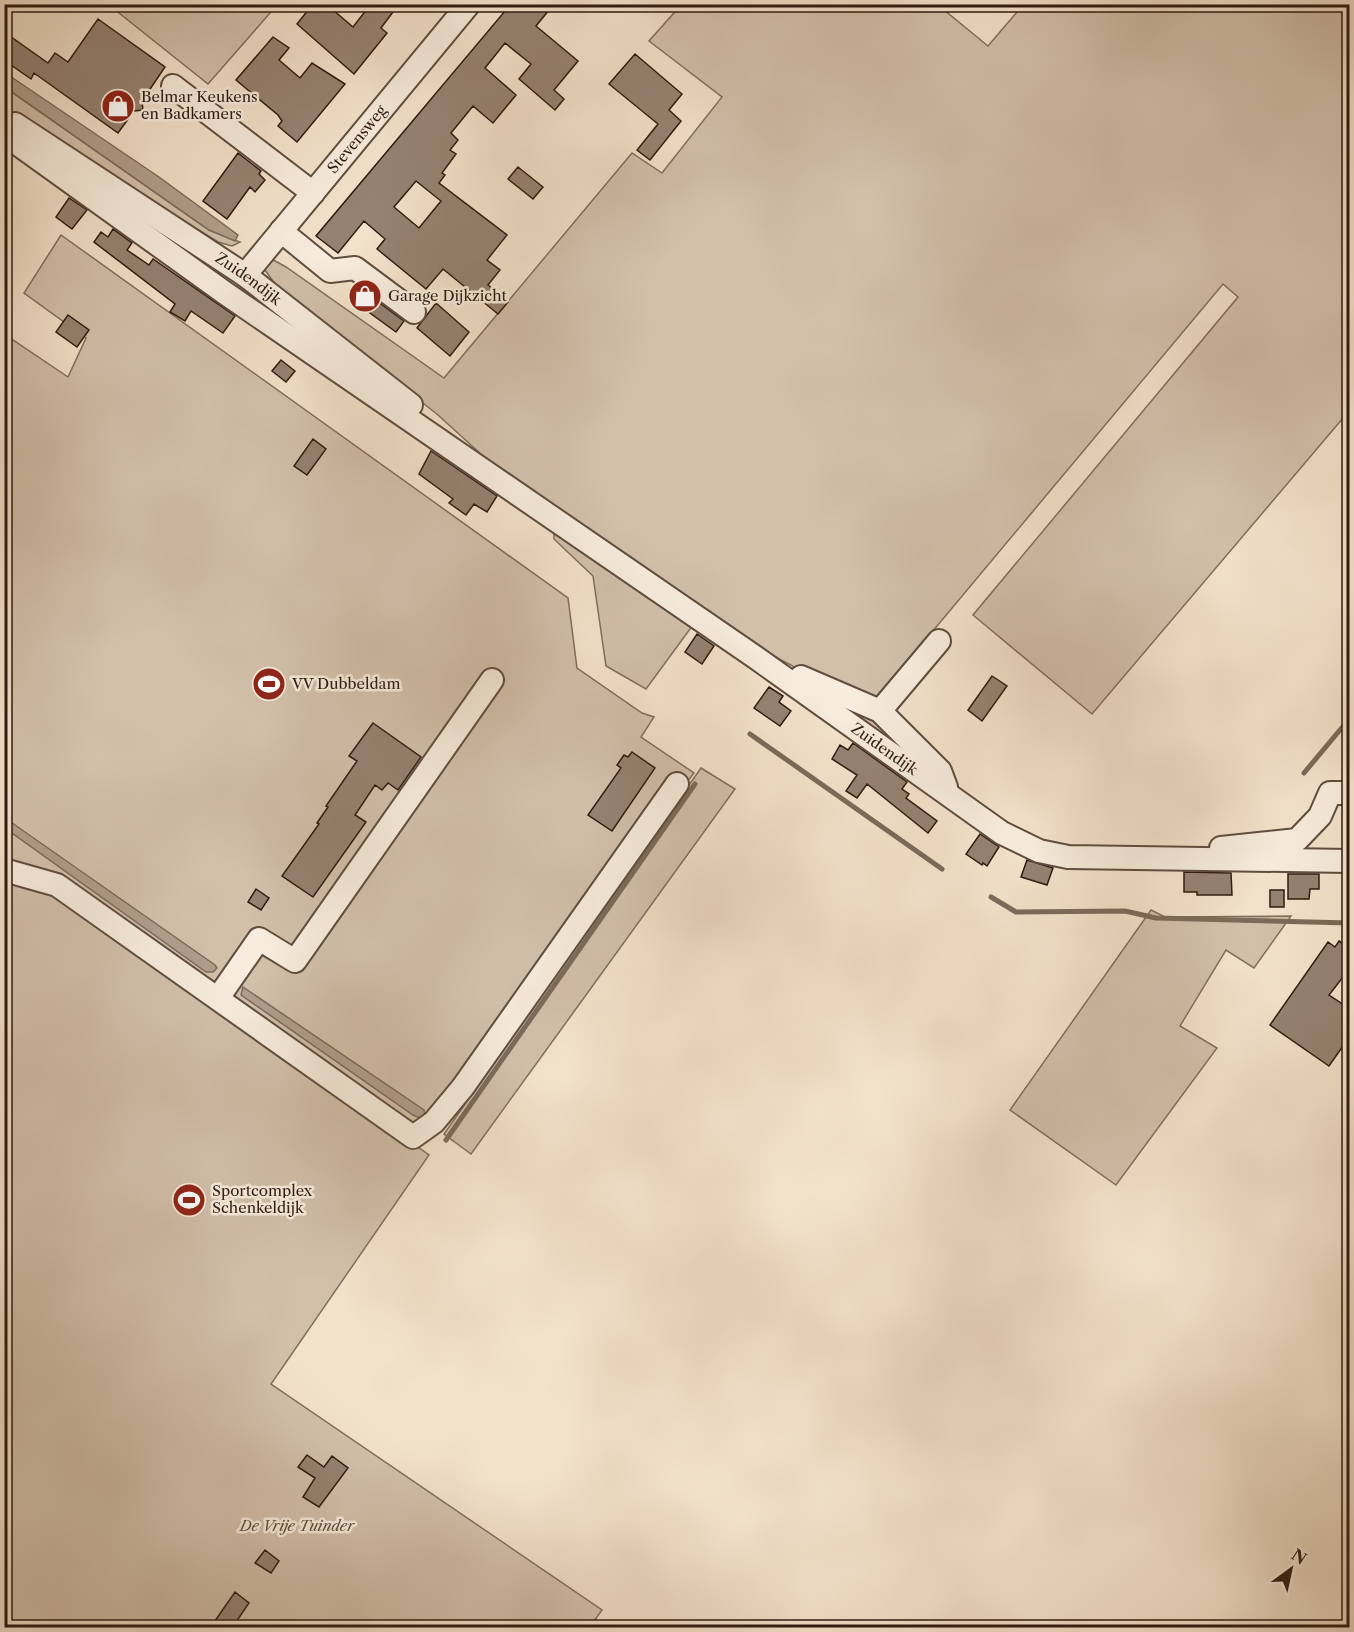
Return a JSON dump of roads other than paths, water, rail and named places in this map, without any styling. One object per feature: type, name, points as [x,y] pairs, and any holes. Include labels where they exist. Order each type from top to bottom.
[{"type":"street","name":"Stevensweg","points":[[245,275],[469,4]]},
{"type":"street","points":[[173,86],[313,193]]},
{"type":"street","name":"Zuidendijk","points":[[4,118],[245,275],[388,385],[476,465]]},
{"type":"street","name":"Zuidendijk","points":[[4,134],[225,293],[755,657],[1002,833],[1039,851],[1068,857],[1350,861]]},
{"type":"street","points":[[281,231],[330,271],[355,268],[414,312]]},
{"type":"street","points":[[880,711],[939,641]]},
{"type":"street","points":[[755,657],[880,711],[940,771],[948,793]]},
{"type":"street","points":[[218,998],[260,939],[295,961],[492,680]]},
{"type":"street","points":[[4,870],[57,885],[413,1137],[435,1122],[463,1087],[627,851],[634,845],[677,784]]},
{"type":"street","points":[[1176,860],[1209,849],[1297,840],[1320,816],[1330,793],[1350,793]]},
{"type":"waterway","points":[[1304,773],[1350,718]]},
{"type":"waterway","points":[[750,734],[942,869]]},
{"type":"waterway","points":[[446,1140],[695,784]]},
{"type":"waterway","points":[[991,897],[1016,912],[1125,911],[1156,918],[1350,923]]},
{"type":"place","name":"Belmar Keukens en Badkamers","points":[[118,106]]},
{"type":"place","name":"Garage Dijkzicht","points":[[365,296]]},
{"type":"place","name":"VV Dubbeldam","points":[[269,684]]},
{"type":"place","name":"Sportcomplex Schenkeldijk","points":[[189,1200]]},
{"type":"park label","name":"De Vrije Tuinder","points":[[297,1526]]}]
